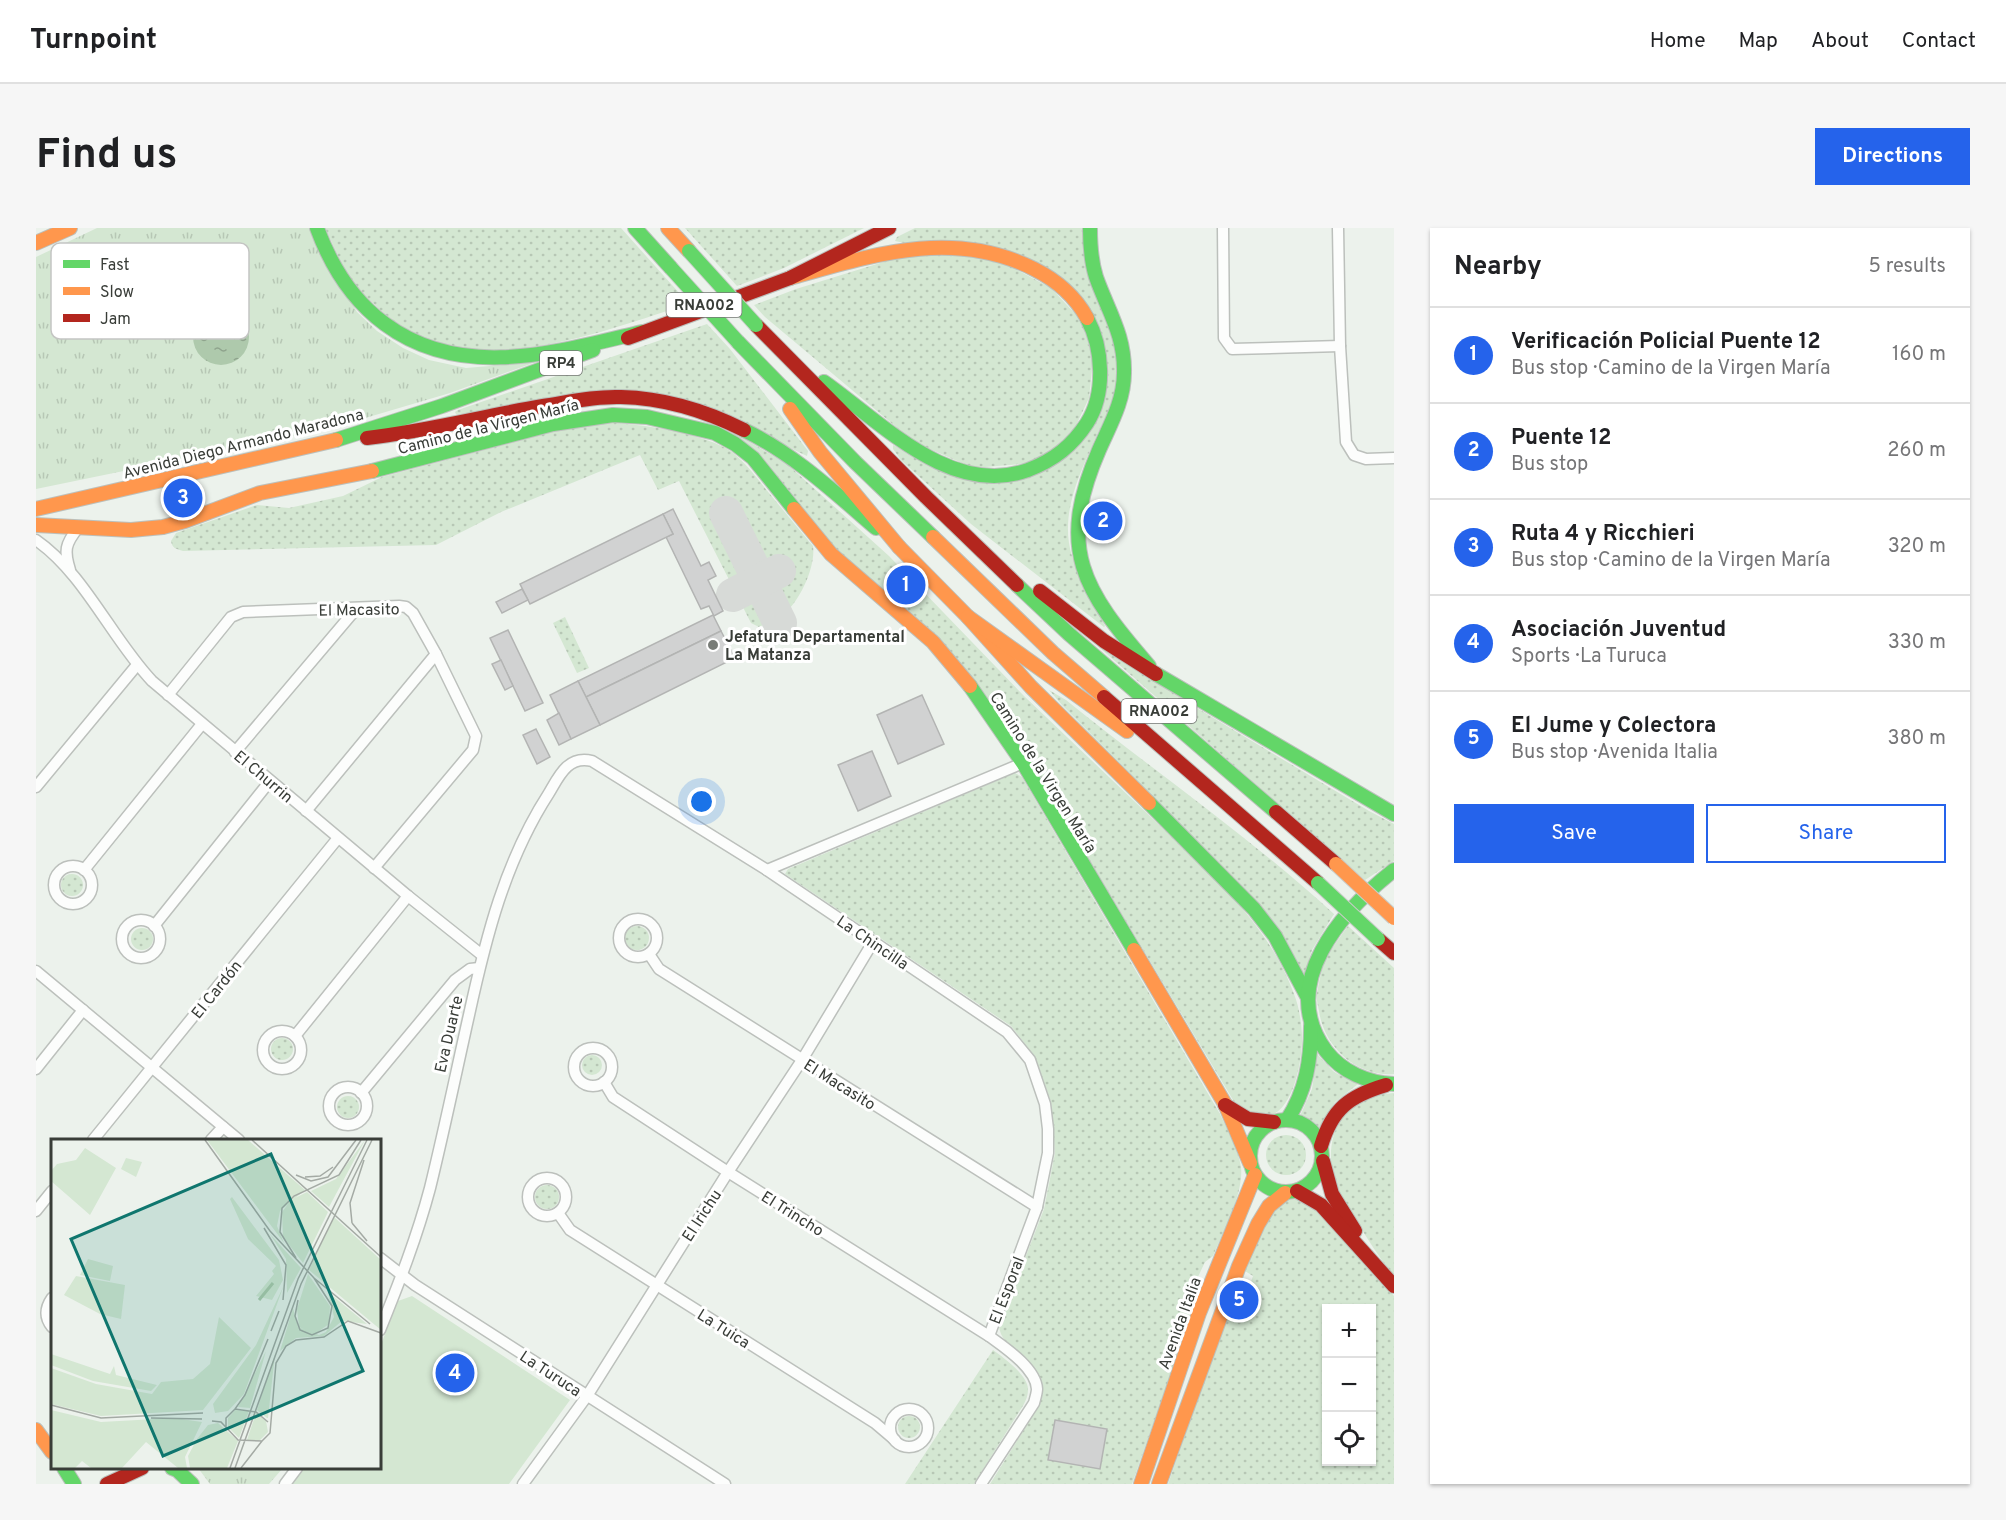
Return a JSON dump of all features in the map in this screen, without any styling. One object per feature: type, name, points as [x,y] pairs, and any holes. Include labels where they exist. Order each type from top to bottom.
[{"type":"main road","points":[[38,242],[62,228]]},
{"type":"main road","points":[[38,242],[70,228]]},
{"type":"main road","points":[[317,228],[324,249],[350,291],[382,324],[430,350],[471,358],[524,357],[642,332]]},
{"type":"main road","name":"RNA002","points":[[635,228],[738,342],[855,462],[1045,645],[1318,883],[1394,953]]},
{"type":"main road","name":"RNA002","points":[[668,228],[791,361],[985,554],[1070,634],[1336,864],[1394,918]]},
{"type":"main road","name":"Avenida Diego Armando Maradona","points":[[36,509],[330,442],[442,406],[790,278],[889,228]]},
{"type":"main road","points":[[1090,228],[1090,254],[1098,281],[1120,331],[1125,360],[1123,390],[1116,417],[1082,491],[1077,514],[1079,556],[1088,582],[1101,606],[1120,633],[1156,674]]},
{"type":"main road","points":[[790,278],[896,250],[939,247],[980,250],[1009,258],[1057,283],[1076,300],[1087,316],[1096,339],[1100,359],[1100,382],[1090,420],[1077,438],[1062,452],[1033,469],[995,477],[972,474],[950,467],[911,447],[834,388],[791,361]]},
{"type":"main road","points":[[759,364],[820,452],[898,547]]},
{"type":"main road","points":[[330,442],[398,435],[584,399],[626,397],[659,401],[685,406],[720,419],[769,443],[791,457],[898,547]]},
{"type":"main road","name":"Camino de la Virgen María","points":[[36,525],[131,530],[163,527],[260,493],[382,470],[553,424],[613,414],[647,417],[715,433],[735,444],[753,458],[831,554],[933,642],[978,696],[1023,764],[1225,1104],[1252,1169]]},
{"type":"main road","name":"Camino de la Virgen María","points":[[898,547],[968,617],[1031,687],[1254,909],[1275,936],[1307,996]]},
{"type":"main road","points":[[985,554],[1045,594],[1104,640],[1156,674],[1394,814]]},
{"type":"main road","points":[[968,617],[1107,718],[1175,760]]},
{"type":"main road","points":[[1281,1121],[1302,1096],[1308,1073],[1311,1023],[1307,996],[1323,949],[1337,925],[1369,889],[1394,870]]},
{"type":"main road","points":[[1311,1023],[1320,1042],[1338,1064],[1352,1073],[1391,1084]]},
{"type":"main road","points":[[1159,1484],[1239,1266],[1258,1224],[1269,1206],[1291,1192],[1307,1186],[1315,1179],[1321,1169],[1325,1132],[1334,1114],[1347,1100],[1365,1090],[1391,1084]]},
{"type":"main road","name":"Camino de la Virgen María","points":[[1225,1104],[1240,1117],[1250,1121],[1281,1121]]},
{"type":"main road","points":[[1378,1266],[1332,1194],[1317,1135],[1298,1122],[1281,1121],[1265,1126],[1252,1142],[1250,1153],[1252,1169],[1268,1188],[1291,1192],[1312,1199],[1320,1205],[1394,1286]]},
{"type":"main road","name":"Avenida Italia","points":[[1141,1484],[1197,1317],[1248,1197],[1252,1169]]},
{"type":"main road","points":[[36,1430],[51,1451]]},
{"type":"main road","points":[[65,1469],[74,1484]]},
{"type":"main road","points":[[107,1484],[138,1469]]},
{"type":"main road","points":[[175,1469],[192,1484]]},
{"type":"street","points":[[1223,228],[1224,338],[1232,350],[1340,346]]},
{"type":"street","points":[[1338,228],[1340,346],[1346,442],[1354,455],[1366,459],[1394,458]]},
{"type":"street","name":"El Churrin","points":[[71,574],[65,555],[67,544],[78,528]]},
{"type":"street","name":"El Churrin","points":[[36,540],[52,553],[71,574],[137,665],[168,695],[374,868],[482,955]]},
{"type":"street","name":"El Macasito","points":[[168,695],[231,617],[243,612],[406,607],[413,613],[436,654],[476,736],[476,741],[473,750],[374,868]]},
{"type":"street","points":[[236,752],[356,609]]},
{"type":"street","points":[[306,811],[436,654]]},
{"type":"street","points":[[36,787],[137,665]]},
{"type":"street","points":[[84,870],[202,724]]},
{"type":"street","name":"La Chincilla","points":[[578,760],[592,761],[767,870],[1007,1032],[1030,1060],[1045,1104],[1048,1153],[1037,1207]]},
{"type":"street","name":"Eva Duarte","points":[[381,1328],[403,1276],[430,1187],[482,955],[496,904],[522,840],[560,775],[571,763],[578,760]]},
{"type":"street","points":[[767,870],[1023,764]]},
{"type":"street","points":[[154,926],[270,781]]},
{"type":"street","name":"El Cardón","points":[[94,1139],[338,838]]},
{"type":"street","points":[[295,1036],[408,896]]},
{"type":"street","name":"El Irichu","points":[[523,1484],[587,1396],[728,1172],[802,1060],[873,942]]},
{"type":"street","name":"El Macasito","points":[[649,954],[659,969],[1037,1207]]},
{"type":"street","points":[[361,1093],[455,980],[470,969],[479,968]]},
{"type":"street","points":[[36,970],[238,1139]]},
{"type":"street","points":[[36,1069],[83,1010]]},
{"type":"street","name":"El Trincho","points":[[604,1082],[613,1097],[989,1336]]},
{"type":"street","points":[[212,1139],[223,1127]]},
{"type":"street","points":[[36,1211],[51,1192]]},
{"type":"street","name":"El Esporal","points":[[981,1484],[1034,1403],[1037,1388],[1032,1374],[1019,1360],[989,1336],[1037,1207]]},
{"type":"street","name":"La Tuica","points":[[558,1212],[570,1230],[875,1423],[895,1440]]},
{"type":"street","name":"La Turuca","points":[[381,1259],[403,1276],[725,1484]]},
{"type":"street","points":[[51,1300],[46,1311],[46,1317],[51,1325]]},
{"type":"street","points":[[875,1423],[893,1417],[903,1409],[910,1408],[922,1413],[928,1424],[926,1437],[917,1445],[905,1446],[895,1440],[890,1429],[893,1417]]},
{"type":"street","points":[[285,1484],[296,1469]]},
{"type":"green space","points":[[97,228],[309,228],[357,312],[377,331],[403,348],[429,360],[466,368],[536,362],[450,393],[328,429],[36,489],[36,257],[51,250],[51,339],[249,339],[249,243],[65,243]]},
{"type":"green space","points":[[325,228],[621,228],[689,304],[610,329],[527,348],[486,350],[446,345],[408,330],[361,293],[346,271]]},
{"type":"green space","points":[[685,228],[864,228],[784,268],[737,286]]},
{"type":"green space","points":[[915,228],[1082,228],[1112,328],[1118,369],[1117,387],[1110,408],[1076,485],[1068,527],[1072,556],[1104,627],[971,524],[901,460],[893,449],[893,445],[946,471],[1049,467],[1107,382],[1062,277],[895,241],[897,237]]},
{"type":"green space","points":[[937,254],[977,257],[1006,264],[1051,288],[1082,321],[1093,360],[1089,398],[1072,434],[1032,463],[973,468],[914,442],[765,317],[754,305],[796,289],[893,259]]},
{"type":"green space","points":[[707,324],[730,349],[808,451],[807,456],[689,400],[456,414],[455,412],[458,410]]},
{"type":"green space","points":[[616,423],[659,428],[707,440],[732,452],[752,471],[813,546],[812,563],[806,583],[796,601],[784,614],[759,627],[751,623],[679,481],[658,490],[640,455],[501,512],[436,545],[183,551],[175,548],[171,541],[176,533],[257,505],[289,508],[343,496],[382,477],[556,431],[587,425]]},
{"type":"green space","points":[[732,433],[787,464],[889,556],[1024,696],[1218,881],[1251,920],[1280,962],[1296,999],[1300,1019],[1302,1045],[1298,1073],[1287,1100],[1279,1110],[1269,1116],[1256,1116],[1236,1105],[1029,759],[984,693],[939,637],[836,549],[759,454]]},
{"type":"green space","points":[[565,617],[589,668],[577,673],[553,623]]},
{"type":"green space","points":[[1092,641],[1197,708],[1394,824],[1394,861],[1365,880]]},
{"type":"green space","points":[[1049,690],[1066,700],[1236,831],[1334,914],[1312,950],[1304,975],[1281,931],[1259,903]]},
{"type":"green space","points":[[1015,773],[1022,777],[1220,1114],[1240,1160],[1241,1177],[1232,1212],[1213,1256],[1205,1262],[1188,1298],[1192,1314],[1132,1484],[990,1484],[1040,1404],[1043,1391],[1041,1379],[1036,1370],[1006,1342],[999,1326],[1044,1209],[1055,1153],[1051,1102],[1035,1057],[1011,1026],[785,874],[788,869]]},
{"type":"green space","points":[[72,874],[82,881],[83,885],[76,895],[72,896],[62,889],[61,885],[68,875]]},
{"type":"green space","points":[[637,926],[646,929],[649,938],[646,947],[637,950],[628,947],[625,938],[628,929]]},
{"type":"green space","points":[[1348,926],[1394,968],[1394,1074],[1380,1074],[1355,1065],[1335,1048],[1322,1024],[1317,998],[1321,972],[1327,957]]},
{"type":"green space","points":[[142,928],[152,935],[153,939],[146,949],[142,950],[132,943],[131,939],[138,929]]},
{"type":"green space","points":[[282,1038],[292,1045],[293,1049],[286,1059],[282,1060],[272,1053],[271,1049],[278,1039]]},
{"type":"green space","points":[[1317,1054],[1334,1072],[1358,1084],[1335,1102],[1319,1128],[1312,1121],[1300,1116],[1312,1089]]},
{"type":"green space","points":[[588,1055],[596,1055],[602,1061],[602,1069],[596,1075],[588,1075],[582,1069],[582,1061]]},
{"type":"green space","points":[[1394,1093],[1394,1276],[1344,1203],[1333,1176],[1331,1149],[1339,1123],[1357,1103],[1371,1097]]},
{"type":"green space","points":[[348,1096],[358,1103],[359,1107],[352,1117],[348,1118],[338,1111],[337,1107],[344,1097]]},
{"type":"green space","points":[[1286,1135],[1294,1136],[1300,1141],[1305,1147],[1305,1163],[1300,1169],[1294,1174],[1286,1175],[1278,1174],[1272,1169],[1267,1163],[1266,1155],[1267,1147],[1272,1141],[1278,1136]]},
{"type":"green space","points":[[547,1185],[556,1188],[559,1197],[556,1206],[547,1209],[538,1206],[535,1197],[538,1188]]},
{"type":"green space","points":[[1293,1198],[1300,1199],[1316,1209],[1394,1296],[1394,1484],[1168,1484],[1218,1340],[1228,1317],[1238,1318],[1253,1276],[1245,1271],[1252,1251],[1276,1209]]},
{"type":"green space","points":[[412,1296],[570,1400],[509,1484],[291,1484],[304,1469],[381,1469],[381,1344],[398,1301]]},
{"type":"green space","points":[[993,1350],[1020,1373],[1027,1385],[1028,1394],[974,1484],[905,1484]]},
{"type":"green space","points":[[909,1416],[919,1423],[920,1427],[913,1437],[909,1438],[899,1431],[898,1427],[905,1417]]},
{"type":"green space","points":[[199,1469],[282,1469],[269,1484],[210,1484]]},
{"type":"water","points":[[193,339],[249,339],[247,348],[241,357],[227,365],[215,365],[205,360],[193,343]]},
{"type":"building","points":[[673,509],[701,566],[709,562],[716,576],[708,580],[723,611],[714,616],[709,606],[701,609],[666,537],[673,534],[663,514]]},
{"type":"building","points":[[663,514],[673,534],[530,604],[520,584]]},
{"type":"building","points":[[522,589],[528,600],[502,613],[496,602]]},
{"type":"building","points":[[713,615],[721,631],[586,697],[578,681]]},
{"type":"building","points":[[508,630],[543,703],[525,711],[490,638]]},
{"type":"building","points":[[721,631],[735,658],[600,725],[586,697]]},
{"type":"building","points":[[501,660],[513,686],[505,690],[492,664]]},
{"type":"building","points":[[578,681],[600,725],[571,739],[550,695]]},
{"type":"building","points":[[922,695],[944,744],[898,764],[877,715]]},
{"type":"building","points":[[559,713],[571,739],[559,745],[547,720]]},
{"type":"building","points":[[536,729],[550,757],[537,764],[523,735]]},
{"type":"building","points":[[872,751],[891,796],[858,811],[838,765]]},
{"type":"building","points":[[1055,1420],[1107,1429],[1100,1469],[1048,1460]]},
{"type":"taxiway","points":[[726,513],[780,623]]},
{"type":"taxiway","points":[[733,595],[779,571]]},
{"type":"traffic: fast","points":[[317,228],[336,269],[373,315],[415,342],[446,352],[478,357],[511,357],[577,347],[642,332]]},
{"type":"traffic: fast","points":[[635,228],[671,268]]},
{"type":"traffic: fast","points":[[1090,228],[1094,271],[1119,335],[1124,359],[1124,373],[1119,403],[1086,485],[1079,515],[1079,542],[1083,567],[1093,590],[1107,614],[1149,666]]},
{"type":"traffic: fast","points":[[689,251],[756,325]]},
{"type":"traffic: fast","points":[[671,268],[738,342]]},
{"type":"traffic: fast","points":[[824,382],[893,435],[918,452],[945,465],[972,474],[999,476],[1028,470],[1046,462],[1069,445],[1087,423],[1093,411],[1100,385],[1100,370],[1096,343],[1087,318]]},
{"type":"traffic: fast","points":[[738,342],[855,462],[933,537]]},
{"type":"traffic: fast","points":[[336,440],[442,406],[593,350]]},
{"type":"traffic: fast","points":[[372,471],[553,424],[613,415],[647,417],[715,433],[735,444],[753,458],[794,509]]},
{"type":"traffic: fast","points":[[744,430],[797,462],[876,528]]},
{"type":"traffic: fast","points":[[1017,585],[1069,634],[1276,812]]},
{"type":"traffic: fast","points":[[1156,674],[1394,814]]},
{"type":"traffic: fast","points":[[970,686],[1023,763],[1134,950]]},
{"type":"traffic: fast","points":[[1149,803],[1254,909],[1275,936],[1307,996]]},
{"type":"traffic: fast","points":[[1394,870],[1354,906],[1336,928],[1322,951],[1312,975],[1308,1000],[1312,1026],[1332,1058],[1365,1079],[1394,1084]]},
{"type":"traffic: fast","points":[[1318,883],[1378,939]]},
{"type":"traffic: fast","points":[[1287,1120],[1299,1098],[1306,1075],[1311,1026]]},
{"type":"traffic: fast","points":[[1293,1120],[1312,1130],[1320,1142],[1322,1156],[1320,1170],[1312,1182],[1300,1190],[1279,1192],[1260,1182],[1252,1170],[1250,1149],[1260,1130],[1272,1122],[1293,1120]]},
{"type":"traffic: fast","points":[[65,1469],[74,1484]]},
{"type":"traffic: fast","points":[[174,1469],[192,1484]]},
{"type":"traffic: slow","points":[[36,243],[70,228]]},
{"type":"traffic: slow","points":[[668,228],[689,251]]},
{"type":"traffic: slow","points":[[790,278],[882,254],[943,248],[973,250],[1004,257],[1042,273],[1071,296],[1087,318]]},
{"type":"traffic: slow","points":[[790,409],[820,452],[899,547]]},
{"type":"traffic: slow","points":[[36,509],[336,440]]},
{"type":"traffic: slow","points":[[36,525],[131,530],[163,527],[260,493],[372,471]]},
{"type":"traffic: slow","points":[[794,509],[831,554],[933,642],[970,686]]},
{"type":"traffic: slow","points":[[933,537],[1053,653],[1104,697]]},
{"type":"traffic: slow","points":[[899,547],[968,617],[1031,687],[1149,803]]},
{"type":"traffic: slow","points":[[968,617],[1127,731]]},
{"type":"traffic: slow","points":[[1336,864],[1394,918]]},
{"type":"traffic: slow","points":[[1134,950],[1225,1104],[1250,1163]]},
{"type":"traffic: slow","points":[[1141,1484],[1199,1313],[1255,1175]]},
{"type":"traffic: slow","points":[[1159,1484],[1239,1266],[1269,1206],[1285,1193]]},
{"type":"traffic: slow","points":[[36,1430],[51,1451]]},
{"type":"traffic: jam","points":[[628,338],[790,278],[889,228]]},
{"type":"traffic: jam","points":[[756,325],[926,497],[1017,585]]},
{"type":"traffic: jam","points":[[367,438],[543,406],[611,397],[669,403],[715,417],[744,430]]},
{"type":"traffic: jam","points":[[1040,591],[1104,641],[1156,674]]},
{"type":"traffic: jam","points":[[1104,697],[1318,883]]},
{"type":"traffic: jam","points":[[1276,812],[1336,864]]},
{"type":"traffic: jam","points":[[1378,939],[1394,953]]},
{"type":"traffic: jam","points":[[1321,1146],[1331,1122],[1344,1106],[1352,1099],[1386,1085]]},
{"type":"traffic: jam","points":[[1225,1105],[1248,1119],[1274,1122]]},
{"type":"traffic: jam","points":[[1323,1161],[1332,1194],[1355,1231]]},
{"type":"traffic: jam","points":[[1297,1191],[1321,1205],[1394,1286]]},
{"type":"traffic: jam","points":[[107,1484],[140,1469]]},
{"type":"place","name":"Ruta 4 y Ricchieri","points":[[183,498]]},
{"type":"place","name":"Puente 12","points":[[1103,521]]},
{"type":"place","name":"Verificación Policial Puente 12","points":[[906,585]]},
{"type":"place","name":"Jefatura Departamental La Matanza","points":[[713,645]]},
{"type":"place","name":"El Jume y Colectora","points":[[1239,1300]]},
{"type":"place","name":"Asociación Juventud","points":[[455,1373]]}]
